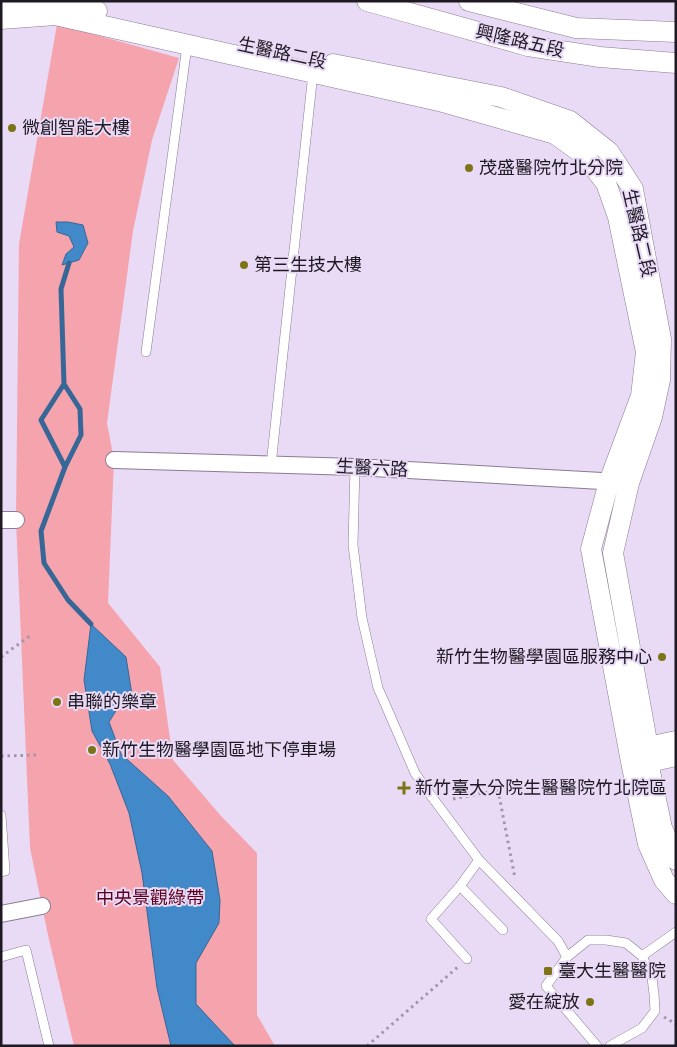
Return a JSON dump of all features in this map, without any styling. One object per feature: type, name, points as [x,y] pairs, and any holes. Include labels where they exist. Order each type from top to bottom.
[{"type":"street","name":"興隆路五段","points":[[367,1],[528,46],[600,57],[675,64]]},
{"type":"street","name":"興隆路五段","points":[[469,1],[576,28],[676,32]]},
{"type":"street","name":"生醫路二段","points":[[1,4],[68,4],[245,46],[502,98],[570,120],[609,152],[633,188],[661,339],[660,380],[652,417],[629,483],[613,553],[639,756]]},
{"type":"street","name":"生醫路二段","points":[[1,19],[55,15],[439,101],[556,134],[583,154],[606,183],[618,217],[646,352],[641,396],[609,482],[591,549],[639,756]]},
{"type":"street","name":"生醫六路","points":[[114,460],[355,467],[629,483]]},
{"type":"street","points":[[639,756],[676,741]]},
{"type":"street","points":[[639,756],[676,756]]},
{"type":"street","points":[[639,756],[662,828],[676,860]]},
{"type":"street","points":[[639,756],[648,844],[664,880],[676,894]]},
{"type":"street","points":[[1,914],[42,906]]},
{"type":"lane","points":[[146,352],[188,45]]},
{"type":"lane","points":[[271,465],[313,73]]},
{"type":"lane","points":[[355,467],[353,545],[362,618],[378,688],[415,773],[429,794],[479,860],[558,941],[567,958]]},
{"type":"lane","points":[[1,815],[6,871],[1,872]]},
{"type":"lane","points":[[467,959],[431,919],[460,886],[479,860]]},
{"type":"lane","points":[[460,886],[503,930]]},
{"type":"lane","points":[[642,956],[676,932]]},
{"type":"lane","points":[[597,1046],[546,986],[567,958],[588,940],[626,943],[642,956],[652,978],[655,1011],[642,1028],[610,1046]]},
{"type":"lane","points":[[1,957],[26,950],[48,1046]]},
{"type":"path","points":[[1,657],[31,635]]},
{"type":"path","points":[[1,756],[38,756]]},
{"type":"path","points":[[452,799],[498,790],[516,879]]},
{"type":"path","points":[[368,1046],[467,959]]},
{"type":"green space","name":"中央景觀綠帶","points":[[57,24],[179,58],[152,140],[133,231],[107,423],[114,460],[108,603],[160,667],[173,760],[221,816],[257,853],[257,1015],[275,1046],[74,1046],[48,935],[30,848],[16,520],[19,244]]},
{"type":"water","points":[[56,222],[83,225],[88,243],[79,260],[62,265],[66,254],[74,247],[69,236],[57,232]]},
{"type":"water","points":[[91,624],[126,657],[133,701],[119,706],[109,722],[121,754],[168,796],[212,851],[220,900],[219,923],[196,963],[196,1004],[235,1046],[171,1046],[157,988],[142,873],[129,813],[110,764],[92,731],[84,680]]},
{"type":"waterway","points":[[69,263],[61,289],[64,384],[80,409],[81,435],[65,467],[41,531],[44,563],[68,600],[91,624]]},
{"type":"waterway","points":[[64,384],[41,420],[65,467]]},
{"type":"place","name":"微創智能大樓","points":[[12,128]]},
{"type":"place","name":"茂盛醫院竹北分院","points":[[469,168]]},
{"type":"place","name":"第三生技大樓","points":[[244,265]]},
{"type":"place","name":"新竹生物醫學園區服務中心","points":[[662,657]]},
{"type":"place","name":"串聯的樂章","points":[[57,702]]},
{"type":"place","name":"新竹生物醫學園區地下停車場","points":[[92,750]]},
{"type":"place","name":"新竹臺大分院生醫醫院竹北院區","points":[[404,788]]},
{"type":"place","name":"臺大生醫醫院","points":[[548,971]]},
{"type":"place","name":"愛在綻放","points":[[590,1002]]}]
